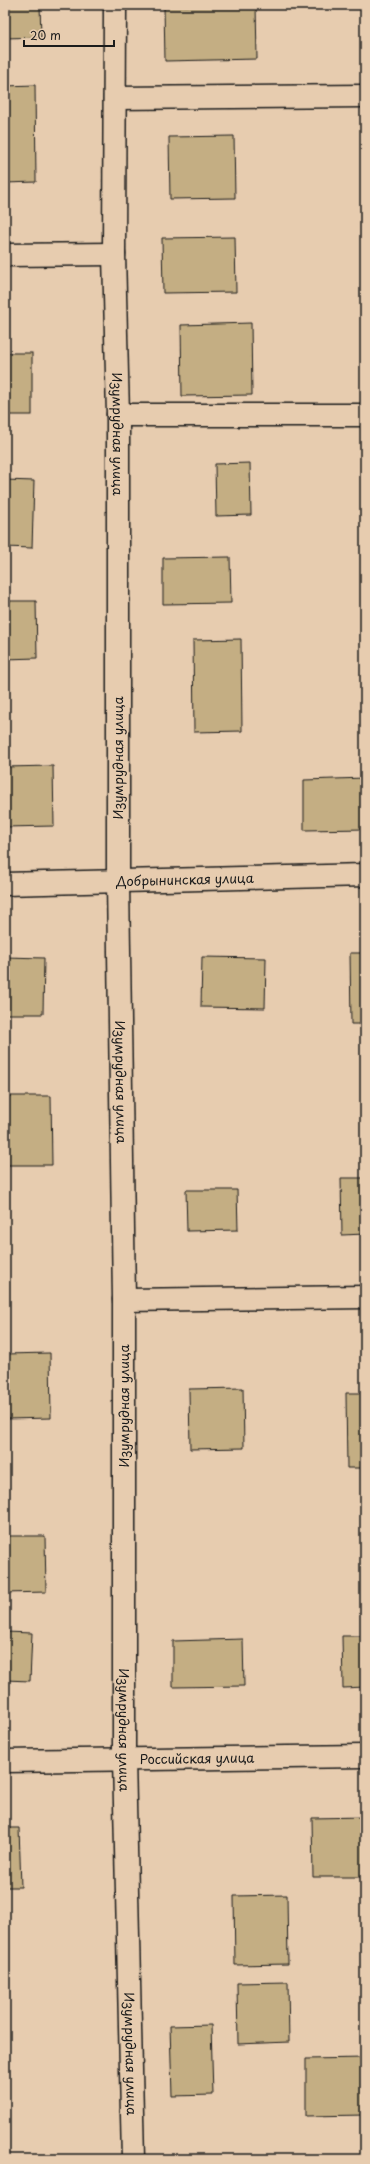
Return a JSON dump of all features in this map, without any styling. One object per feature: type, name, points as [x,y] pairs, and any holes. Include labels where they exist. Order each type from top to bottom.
[{"type":"street","name":"Изумрудная улица","points":[[114,5],[114,254],[118,415],[118,882],[124,1300],[124,1759],[133,2159]]},
{"type":"street","points":[[115,98],[365,96]]},
{"type":"street","points":[[5,255],[114,254]]},
{"type":"street","points":[[118,415],[365,415]]},
{"type":"street","name":"Добрынинская улица","points":[[5,884],[365,875]]},
{"type":"street","points":[[124,1300],[365,1297]]},
{"type":"street","name":"Российская улица","points":[[5,1761],[365,1756]]},
{"type":"building","points":[[5,5],[40,5],[41,37],[5,38]]},
{"type":"building","points":[[256,5],[257,59],[165,61],[164,6]]},
{"type":"building","points":[[35,85],[36,182],[5,183],[5,86]]},
{"type":"building","points":[[234,136],[235,198],[170,199],[169,137]]},
{"type":"building","points":[[235,237],[236,292],[163,293],[162,238]]},
{"type":"building","points":[[251,323],[252,395],[182,396],[181,325]]},
{"type":"building","points":[[5,353],[32,353],[32,415],[5,415]]},
{"type":"building","points":[[250,463],[251,515],[216,516],[215,464]]},
{"type":"building","points":[[5,480],[34,481],[32,548],[5,547]]},
{"type":"building","points":[[230,557],[231,603],[163,604],[163,558]]},
{"type":"building","points":[[5,601],[36,601],[37,658],[5,659]]},
{"type":"building","points":[[241,639],[242,731],[194,732],[193,640]]},
{"type":"building","points":[[53,766],[54,826],[5,827],[5,767]]},
{"type":"building","points":[[365,778],[365,829],[304,830],[304,780]]},
{"type":"building","points":[[350,953],[365,953],[365,1024],[351,1024]]},
{"type":"building","points":[[5,957],[44,958],[43,1014],[5,1014]]},
{"type":"building","points":[[202,957],[266,958],[265,1008],[201,1007]]},
{"type":"building","points":[[5,1096],[51,1096],[52,1165],[5,1165]]},
{"type":"building","points":[[341,1178],[365,1178],[365,1234],[342,1235]]},
{"type":"building","points":[[186,1190],[237,1190],[238,1230],[187,1231]]},
{"type":"building","points":[[50,1353],[51,1418],[5,1419],[5,1354]]},
{"type":"building","points":[[243,1388],[244,1448],[190,1449],[189,1389]]},
{"type":"building","points":[[346,1393],[365,1393],[365,1468],[347,1468]]},
{"type":"building","points":[[5,1536],[45,1536],[46,1592],[5,1593]]},
{"type":"building","points":[[5,1632],[32,1633],[30,1681],[5,1680]]},
{"type":"building","points":[[342,1636],[365,1636],[365,1687],[343,1688]]},
{"type":"building","points":[[243,1639],[244,1686],[173,1687],[173,1641]]},
{"type":"building","points":[[365,1817],[365,1877],[313,1877],[312,1818]]},
{"type":"building","points":[[5,1828],[19,1828],[21,1887],[5,1887]]},
{"type":"building","points":[[287,1895],[288,1964],[235,1965],[234,1896]]},
{"type":"building","points":[[288,1982],[289,2042],[238,2044],[237,1983]]},
{"type":"building","points":[[211,2025],[213,2095],[172,2096],[170,2026]]},
{"type":"building","points":[[365,2058],[365,2115],[306,2116],[306,2059]]}]
